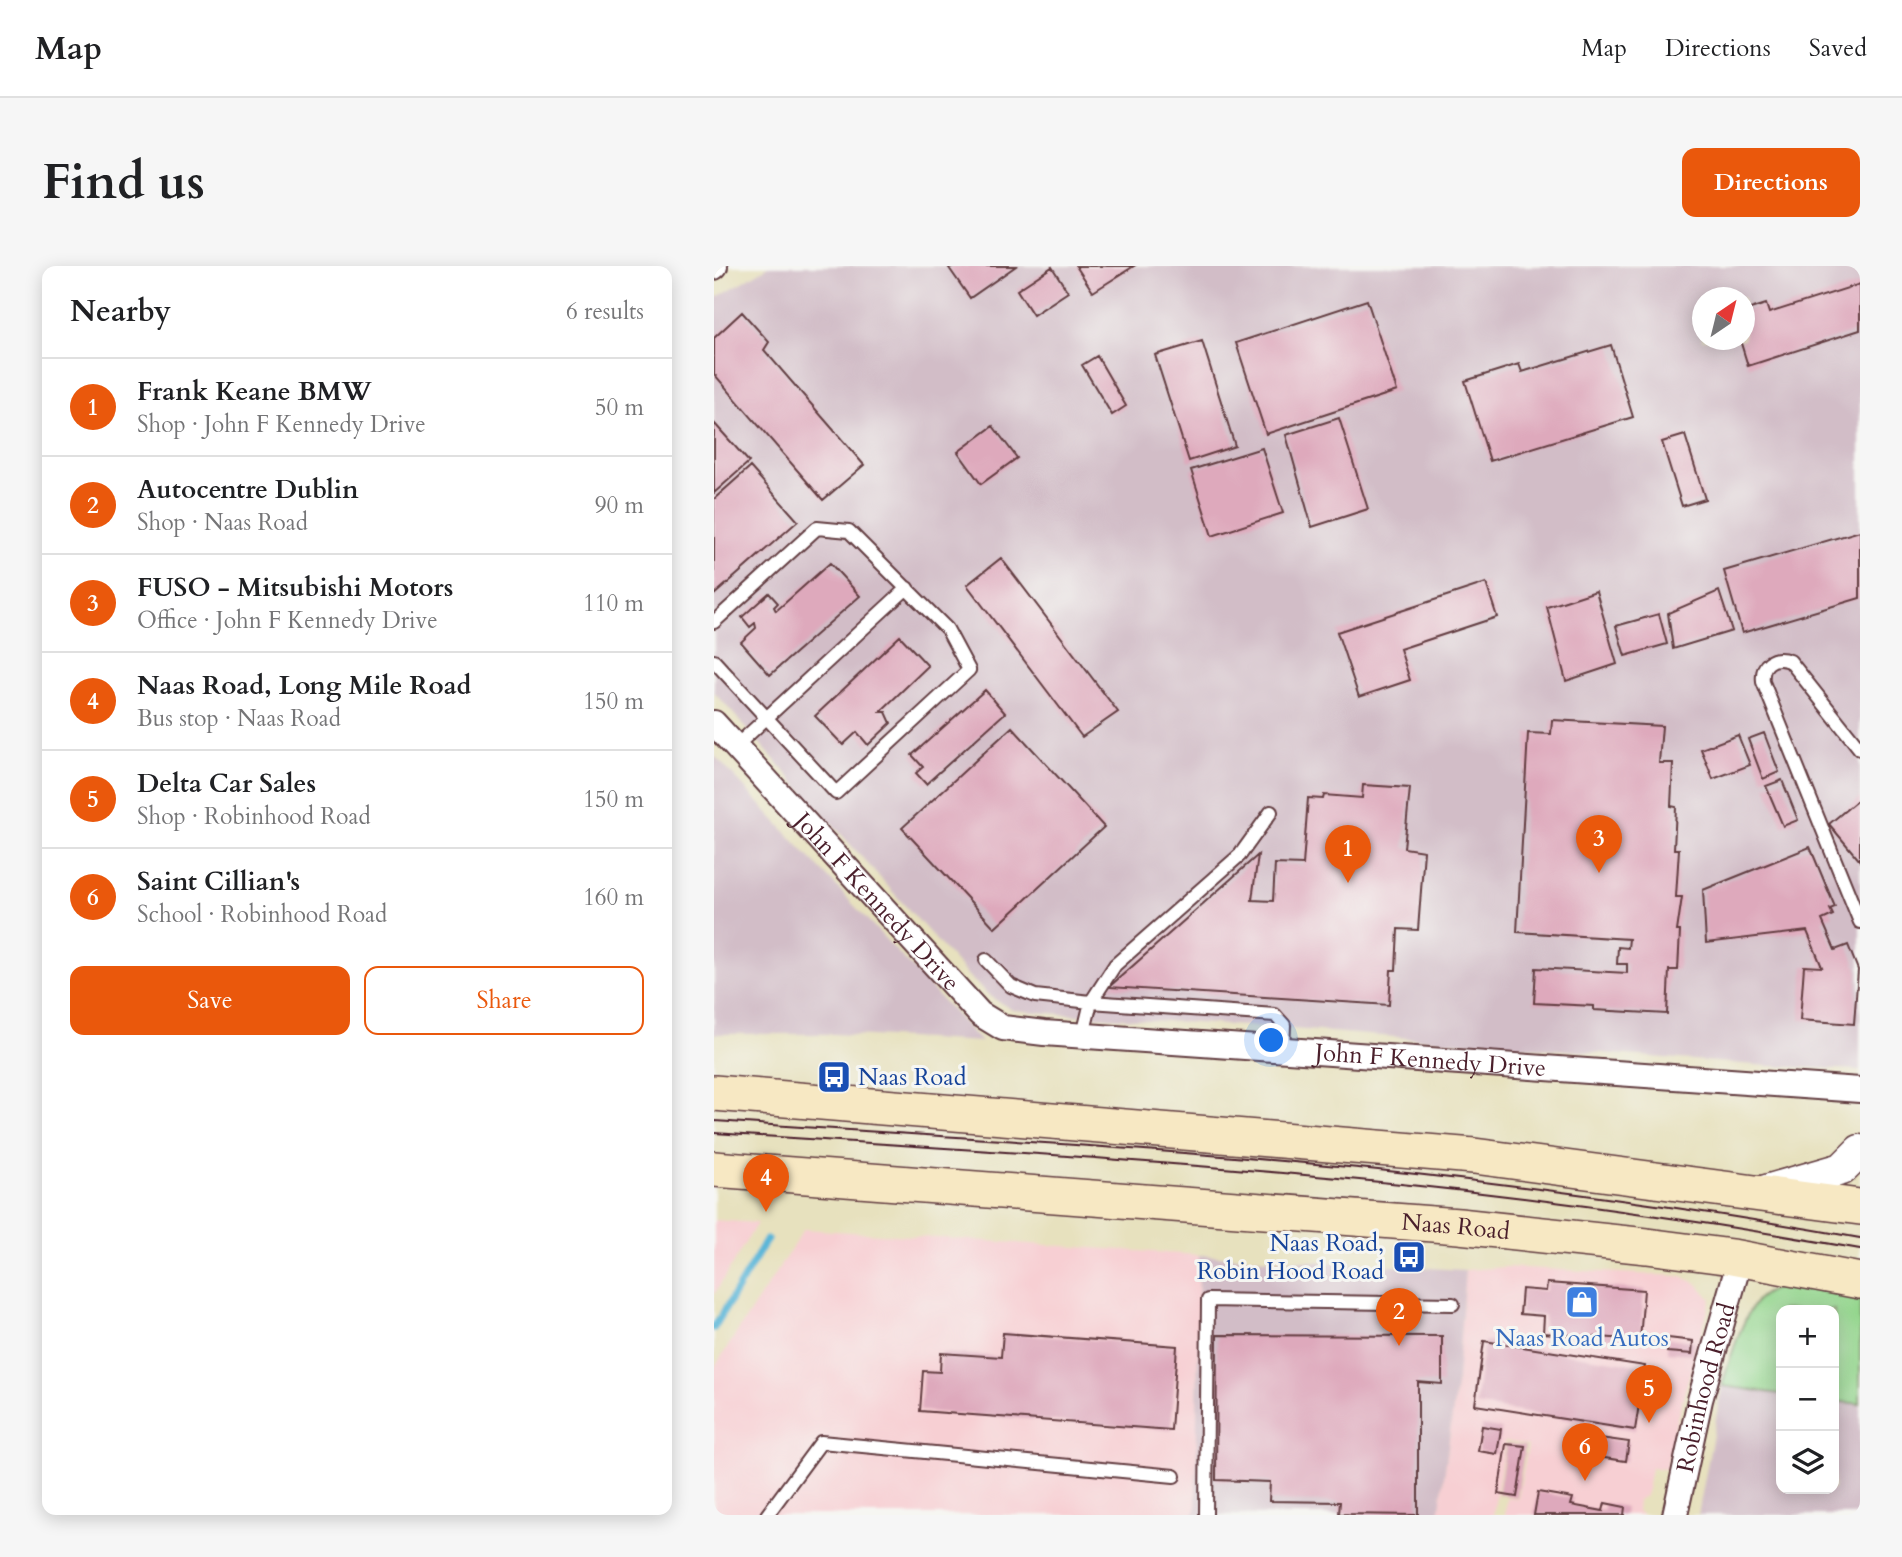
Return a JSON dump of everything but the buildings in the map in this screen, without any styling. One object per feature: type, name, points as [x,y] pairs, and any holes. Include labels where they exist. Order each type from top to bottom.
[{"type":"main road","points":[[714,1093],[1474,1156],[1860,1208]]},
{"type":"main road","name":"Naas Road","points":[[714,1169],[1459,1226],[1635,1244],[1740,1259],[1860,1281]]},
{"type":"street","name":"John F Kennedy Drive","points":[[714,723],[980,1014],[1003,1028],[1860,1090]]},
{"type":"street","points":[[1758,1193],[1842,1169],[1860,1151]]},
{"type":"street","name":"Robinhood Road","points":[[1675,1515],[1700,1400],[1740,1259]]},
{"type":"lane","points":[[714,622],[817,528],[849,531],[947,629],[969,670],[836,793],[714,661]]},
{"type":"lane","points":[[735,747],[907,588]]},
{"type":"lane","points":[[1860,749],[1790,661],[1772,659],[1765,666],[1763,682],[1860,922]]},
{"type":"lane","points":[[1083,1035],[1091,1002],[1115,965],[1240,855],[1271,812]]},
{"type":"lane","points":[[986,960],[1012,986],[1035,996],[1275,1014],[1284,1025],[1283,1049]]},
{"type":"lane","points":[[1206,1515],[1208,1300],[1453,1304]]},
{"type":"lane","points":[[767,1515],[821,1442],[1174,1476]]},
{"type":"shaded area","points":[[769,266],[1860,266],[1860,1070],[1768,1066],[1012,1010],[991,997],[968,976],[714,692],[714,299]]},
{"type":"shaded area","points":[[714,755],[981,1042],[834,1034],[714,1034]]},
{"type":"shaded area","points":[[714,1220],[757,1223],[714,1295]]},
{"type":"shaded area","points":[[804,1229],[1199,1255],[1196,1512],[1192,1515],[714,1515],[714,1368]]},
{"type":"shaded area","points":[[1199,1255],[1465,1270],[1457,1378],[1439,1515],[1192,1515],[1196,1511]]},
{"type":"shaded area","points":[[1506,1267],[1679,1276],[1697,1283],[1711,1299],[1677,1419],[1666,1469],[1651,1468],[1646,1495],[1638,1500],[1637,1511],[1642,1515],[1505,1515],[1507,1497],[1518,1498],[1528,1446],[1505,1441],[1493,1515],[1439,1515],[1457,1378],[1465,1270]]},
{"type":"shaded area","points":[[1776,1340],[1776,1494],[1839,1494],[1839,1340],[1860,1342],[1860,1515],[1698,1515],[1722,1386],[1737,1364]]},
{"type":"green space","points":[[1787,1284],[1860,1295],[1860,1404],[1839,1402],[1839,1305],[1776,1305],[1776,1393],[1722,1386],[1737,1340],[1752,1307],[1758,1299]]},
{"type":"waterway","points":[[714,1328],[767,1239]]},
{"type":"tram line","points":[[714,1121],[1148,1150],[1407,1173],[1634,1202],[1860,1238]]},
{"type":"tram line","points":[[714,1133],[1144,1162],[1401,1184],[1631,1212],[1860,1249]]},
{"type":"place","name":"FUSO - Mitsubishi Motors","points":[[1599,873]]},
{"type":"place","name":"Frank Keane BMW","points":[[1348,883]]},
{"type":"place","name":"Naas Road","points":[[834,1077]]},
{"type":"place","name":"Naas Road, Long Mile Road","points":[[766,1212]]},
{"type":"place","name":"Naas Road, Robin Hood Road","points":[[1409,1257]]},
{"type":"place","name":"Naas Road Autos","points":[[1582,1302]]},
{"type":"place","name":"Autocentre Dublin","points":[[1399,1346]]},
{"type":"place","name":"Delta Car Sales","points":[[1649,1423]]},
{"type":"place","name":"Saint Cillian's","points":[[1585,1481]]}]
